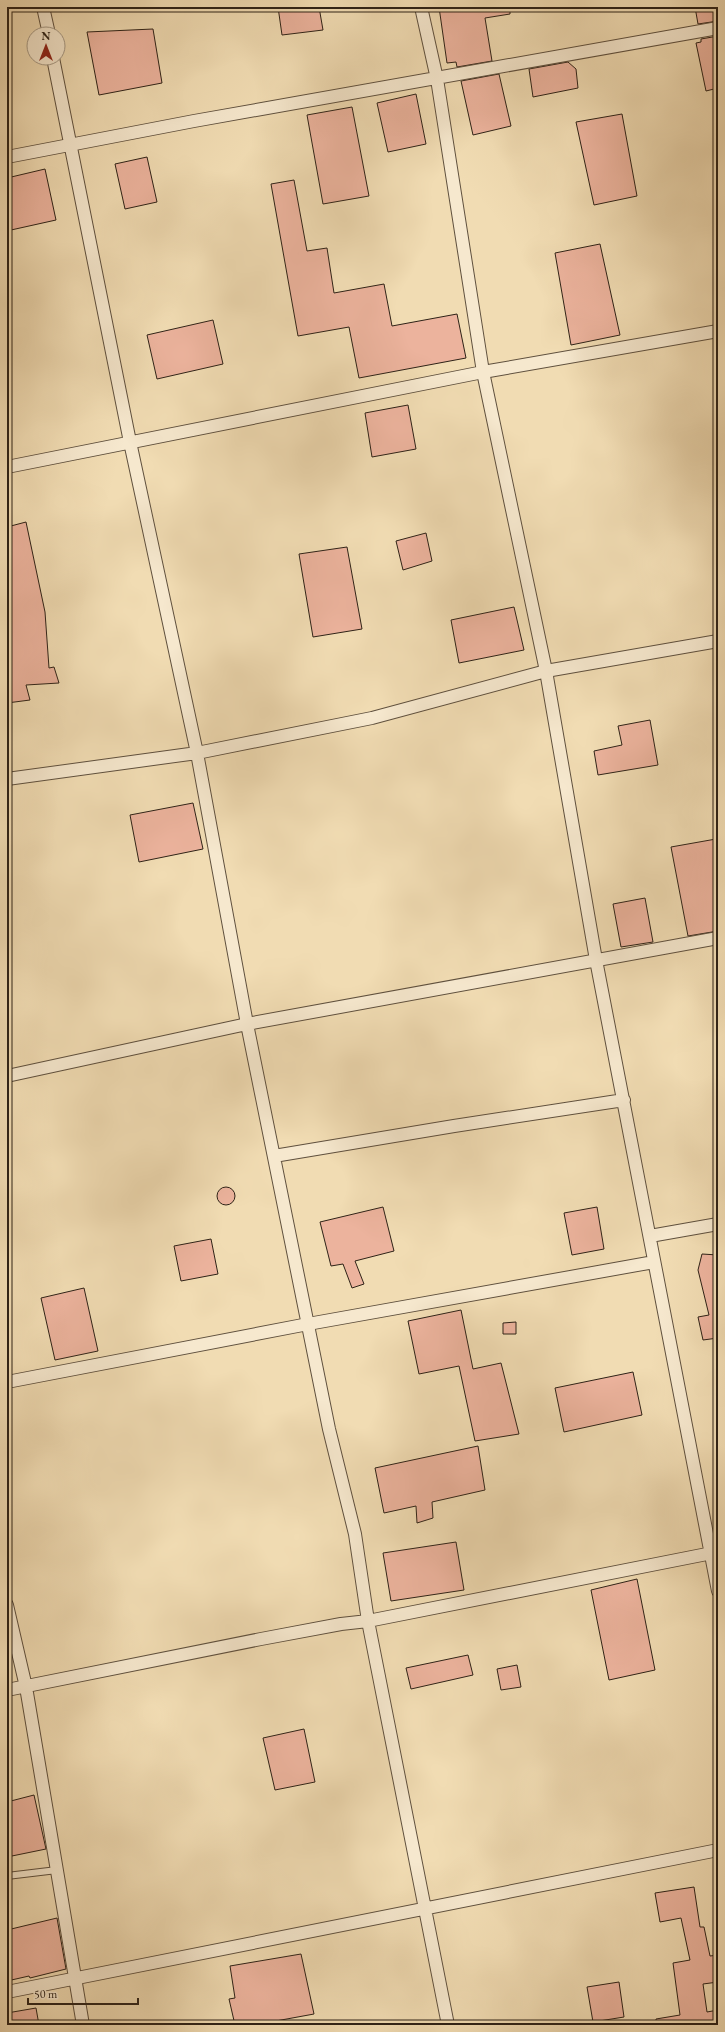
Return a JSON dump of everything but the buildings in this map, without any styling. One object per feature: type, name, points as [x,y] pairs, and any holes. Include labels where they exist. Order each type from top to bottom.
[{"type":"street","points":[[43,7],[47,26]]},
{"type":"street","points":[[421,7],[437,79],[483,372],[546,671],[596,960],[654,1262],[714,1552],[718,1591]]},
{"type":"street","points":[[7,157],[194,121],[718,28]]},
{"type":"street","points":[[55,66],[130,442],[197,753],[247,1024],[329,1429],[355,1534],[368,1622],[448,2025]]},
{"type":"street","points":[[7,468],[483,372],[718,331]]},
{"type":"street","points":[[7,779],[197,753],[372,718],[546,671],[718,641]]},
{"type":"street","points":[[7,1076],[247,1024],[718,938]]},
{"type":"street","points":[[274,1156],[624,1100]]},
{"type":"street","points":[[650,1236],[718,1224]]},
{"type":"street","points":[[7,1382],[308,1324],[654,1262]]},
{"type":"street","points":[[7,1690],[341,1624],[368,1622],[714,1552]]},
{"type":"street","points":[[7,1605],[26,1687],[83,2025]]},
{"type":"street","points":[[7,1992],[718,1850]]},
{"type":"lane","points":[[7,1876],[57,1870]]}]
